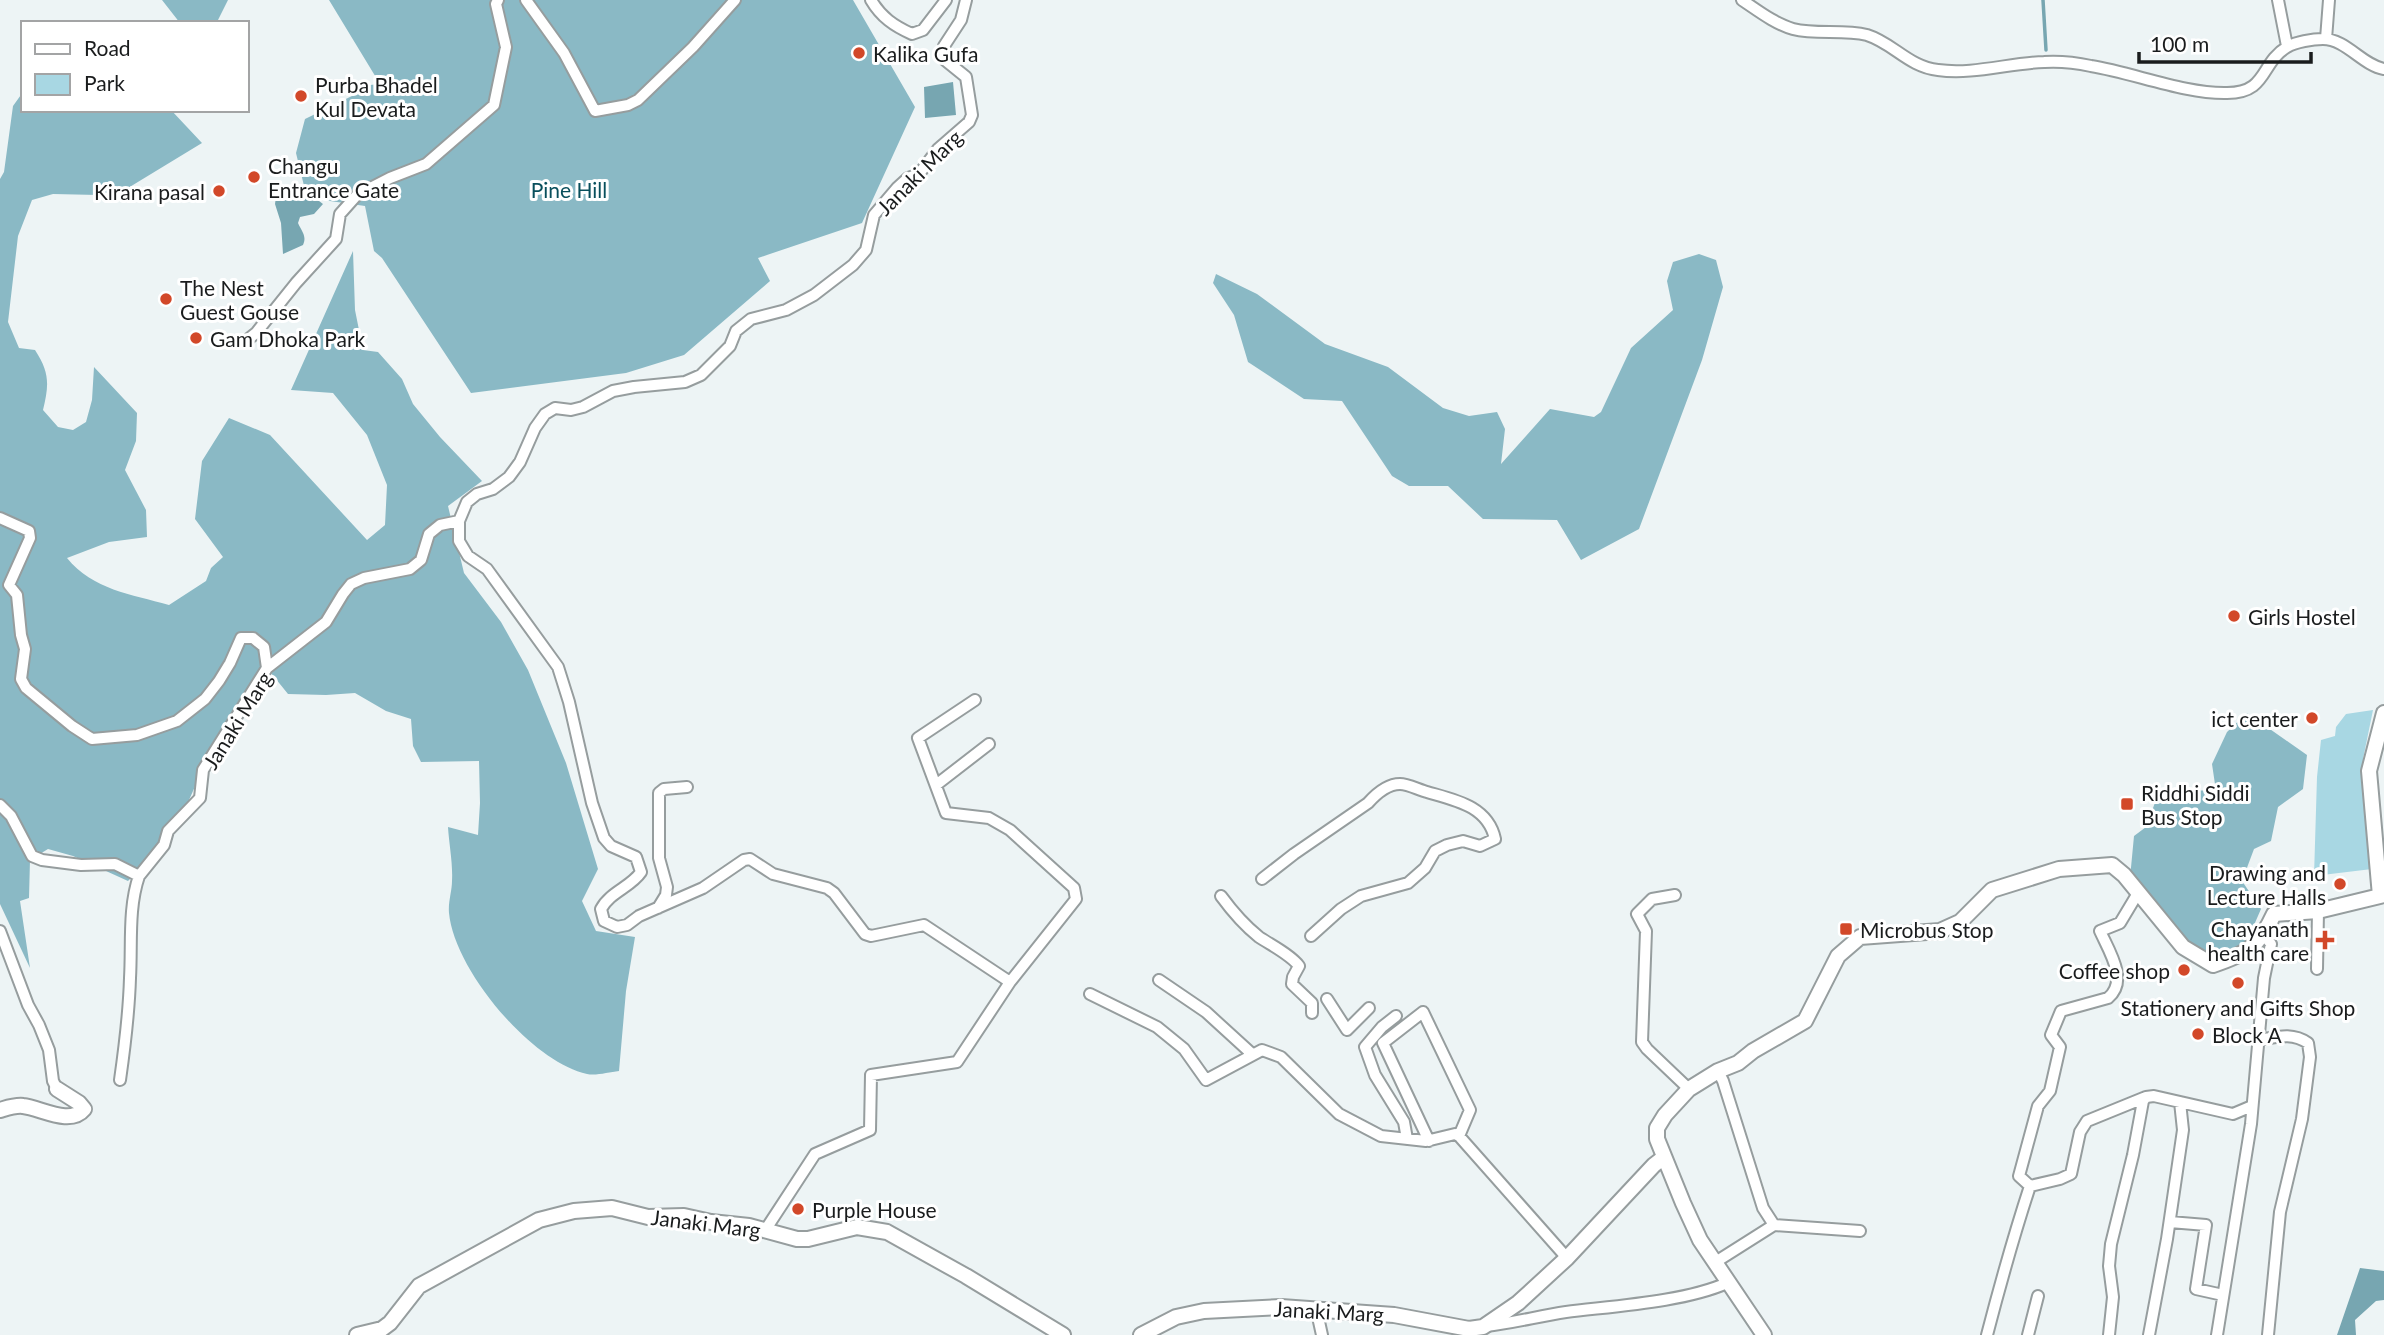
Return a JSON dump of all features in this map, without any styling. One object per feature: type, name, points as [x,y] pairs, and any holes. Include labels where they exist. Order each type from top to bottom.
[{"type":"street","points":[[246,341],[256,333],[296,282],[336,239],[340,214],[357,195],[426,164],[494,105],[506,47],[496,4],[498,0]]},
{"type":"street","points":[[526,0],[564,53],[595,111],[628,105],[638,100],[693,47],[735,0]]},
{"type":"street","points":[[871,0],[893,26],[912,34],[923,30],[946,0]]},
{"type":"street","name":"Janaki Marg","points":[[139,876],[164,845],[168,831],[200,799],[203,770],[267,668],[326,622],[351,584],[364,578],[410,569],[421,560],[429,534],[440,525],[459,521],[467,502],[477,494],[493,489],[514,470],[545,414],[555,408],[571,410],[613,391],[685,382],[701,375],[730,346],[736,331],[751,319],[786,310],[814,295],[853,265],[866,250],[874,215],[897,188],[908,178],[919,174],[938,149],[969,122],[972,114],[966,77],[945,60],[943,46],[961,20],[966,0]]},
{"type":"street","points":[[1742,0],[1792,29],[1865,35],[1881,41],[1914,64],[1938,71],[1983,70],[2045,62],[2091,65],[2185,88],[2227,93],[2249,90],[2259,83],[2264,72],[2287,46],[2326,39],[2337,42],[2375,67],[2384,69]]},
{"type":"street","points":[[2278,0],[2287,46]]},
{"type":"street","points":[[2326,39],[2329,0]]},
{"type":"street","points":[[0,518],[29,531],[30,538],[9,585],[17,595],[25,649],[21,679],[37,698],[92,738],[137,735],[177,721],[205,699],[219,681],[240,638],[253,638],[264,648],[267,668]]},
{"type":"street","points":[[459,521],[459,541],[468,556],[487,569],[558,667],[569,702],[592,803],[604,838],[611,846],[636,857],[640,863],[641,872],[637,878],[604,902],[601,915],[610,926],[627,925],[639,916],[703,888],[744,860],[750,859],[773,874],[827,888],[834,893],[865,934],[871,936],[924,925],[1010,982]]},
{"type":"street","points":[[766,1229],[816,1154],[870,1130],[871,1075],[957,1062],[1010,982],[1076,899],[1074,888],[1010,830],[989,818],[946,813],[918,738],[975,700]]},
{"type":"street","points":[[1764,1335],[1700,1240],[1657,1139],[1657,1128],[1665,1115],[1689,1089],[1718,1071],[1738,1063],[1753,1051],[1805,1021],[1838,956],[1860,937],[1940,931],[1960,922],[1992,890],[2059,869],[2112,864],[2183,947],[2213,965],[2240,956],[2264,935],[2274,914],[2318,911],[2382,895],[2369,771],[2384,713]]},
{"type":"street","points":[[936,785],[989,744]]},
{"type":"street","points":[[1262,880],[1294,854],[1368,803],[1377,792],[1400,784],[1468,804],[1487,819],[1493,828],[1495,839],[1480,846],[1463,841],[1435,851],[1425,868],[1408,883],[1361,896],[1341,909],[1311,936]]},
{"type":"street","points":[[657,909],[666,895],[667,887],[659,858],[659,793],[664,789],[687,786]]},
{"type":"street","points":[[0,805],[11,816],[32,856],[64,864],[115,864],[139,876],[132,909],[128,1016],[120,1080]]},
{"type":"street","points":[[2030,1186],[2019,1176],[2038,1106],[2050,1091],[2060,1048],[2051,1035],[2061,1010],[2108,999],[2114,994],[2118,973],[2100,931],[2120,923],[2138,892]]},
{"type":"street","points":[[1675,895],[1652,899],[1637,914],[1646,931],[1642,1042],[1689,1089]]},
{"type":"street","points":[[1222,896],[1245,925],[1299,966],[1292,984],[1312,1003],[1312,1013]]},
{"type":"street","points":[[2317,969],[2318,911]]},
{"type":"street","points":[[0,931],[27,1005],[49,1050],[52,1081],[57,1089],[79,1103],[83,1109],[79,1114],[68,1117],[19,1105],[0,1110]]},
{"type":"street","points":[[2217,1335],[2251,1124],[2264,978],[2271,944],[2264,935]]},
{"type":"street","points":[[1159,980],[1206,1012],[1252,1054]]},
{"type":"street","points":[[1090,994],[1157,1027],[1184,1049],[1206,1080],[1262,1050],[1281,1057],[1339,1114],[1381,1136],[1429,1140],[1455,1133],[1567,1258]]},
{"type":"street","points":[[1327,999],[1348,1030],[1369,1008]]},
{"type":"street","points":[[1429,1140],[1382,1043],[1423,1012],[1470,1110],[1459,1136]]},
{"type":"street","points":[[1396,1016],[1382,1027],[1365,1047],[1375,1075],[1404,1122],[1407,1139]]},
{"type":"street","points":[[2259,1040],[2288,1035],[2300,1038],[2308,1043],[2310,1057],[2302,1119],[2280,1212],[2268,1335]]},
{"type":"street","points":[[1718,1071],[1763,1208],[1773,1225]]},
{"type":"street","points":[[2030,1186],[2071,1174],[2080,1132],[2087,1121],[2146,1097],[2154,1096],[2233,1114],[2252,1106]]},
{"type":"street","points":[[2109,1335],[2113,1297],[2109,1266],[2111,1244],[2146,1097]]},
{"type":"street","points":[[2149,1335],[2170,1222],[2183,1130],[2180,1102]]},
{"type":"street","points":[[1483,1327],[1518,1303],[1567,1258],[1663,1158]]},
{"type":"street","points":[[1987,1335],[2010,1257],[2014,1233],[2030,1186]]},
{"type":"street","name":"Janaki Marg","points":[[357,1335],[382,1329],[390,1323],[419,1286],[538,1220],[557,1214],[612,1208],[648,1217],[684,1216],[766,1229],[797,1240],[808,1240],[857,1227],[887,1232],[1063,1335]]},
{"type":"street","points":[[2170,1222],[2206,1226],[2196,1289],[2223,1295]]},
{"type":"street","points":[[1714,1263],[1773,1225],[1860,1231]]},
{"type":"street","points":[[1483,1327],[1660,1299],[1727,1283]]},
{"type":"street","points":[[2028,1335],[2038,1296]]},
{"type":"street","name":"Janaki Marg","points":[[1141,1335],[1176,1317],[1204,1311],[1281,1307],[1394,1315],[1469,1329],[1483,1327]]},
{"type":"street","points":[[1316,1308],[1322,1335]]},
{"type":"green space","points":[[162,0],[228,0],[218,21],[178,21]]},
{"type":"green space","name":"Pine Hill","points":[[329,0],[853,0],[915,107],[862,223],[758,258],[770,281],[684,355],[626,373],[471,393],[382,258],[374,251],[365,206],[306,194],[296,153],[305,119],[354,95],[360,86],[380,84]]},
{"type":"green space","points":[[21,95],[21,112],[173,112],[202,143],[128,188],[98,195],[53,194],[32,200],[18,236],[8,322],[19,348],[35,350],[46,372],[43,410],[58,427],[73,430],[86,422],[92,400],[94,367],[137,413],[136,441],[125,470],[146,510],[147,537],[109,542],[67,558],[77,569],[101,584],[169,605],[206,581],[211,568],[223,557],[195,519],[202,461],[229,418],[270,435],[367,540],[385,525],[387,485],[367,435],[333,393],[291,390],[353,251],[355,310],[363,350],[378,352],[402,379],[413,404],[482,481],[448,506],[464,573],[501,622],[528,670],[566,763],[598,869],[582,901],[596,931],[635,937],[626,991],[619,1071],[587,1074],[565,1066],[543,1052],[520,1033],[499,1010],[480,985],[454,936],[449,913],[452,874],[448,827],[478,835],[479,761],[421,762],[413,746],[411,719],[386,711],[355,693],[288,694],[267,668],[205,766],[185,807],[163,829],[155,851],[128,881],[73,856],[48,849],[30,860],[29,898],[20,901],[30,968],[0,904],[0,179],[4,172],[13,106]]},
{"type":"green space","points":[[1699,254],[1716,260],[1723,287],[1702,360],[1639,529],[1581,560],[1557,520],[1483,519],[1448,486],[1409,486],[1392,476],[1342,401],[1304,399],[1248,362],[1234,315],[1213,283],[1216,274],[1257,294],[1325,344],[1388,367],[1443,408],[1469,416],[1497,412],[1505,429],[1501,464],[1550,409],[1594,417],[1601,412],[1631,348],[1673,310],[1667,281],[1673,262]]},
{"type":"green space","points":[[2373,710],[2363,759],[2372,869],[2314,876],[2321,740],[2335,736],[2336,727],[2346,714]]},
{"type":"green space","points":[[2247,713],[2307,755],[2303,789],[2278,807],[2271,841],[2254,849],[2242,881],[2261,909],[2244,948],[2210,963],[2184,948],[2130,878],[2134,836],[2146,827],[2160,789],[2216,791],[2212,764],[2227,732]]},
{"type":"shaded area","points":[[953,82],[956,115],[925,118],[924,87]]},
{"type":"shaded area","points":[[292,185],[323,204],[314,214],[300,217],[298,223],[304,236],[303,245],[283,254],[281,223],[275,204],[277,190]]},
{"type":"shaded area","points":[[2360,1268],[2384,1271],[2384,1300],[2376,1301],[2355,1320],[2356,1335],[2337,1335]]},
{"type":"waterway","points":[[2043,0],[2046,50]]},
{"type":"place","name":"Kalika Gufa","points":[[859,53]]},
{"type":"place","name":"Purba Bhadel Kul Devata","points":[[301,96]]},
{"type":"place","name":"Changu Entrance Gate","points":[[254,177]]},
{"type":"place","name":"Kirana pasal","points":[[219,191]]},
{"type":"place","name":"The Nest Guest Gouse","points":[[166,299]]},
{"type":"place","name":"Gam Dhoka Park","points":[[196,338]]},
{"type":"place","name":"Girls Hostel","points":[[2234,616]]},
{"type":"place","name":"ict center","points":[[2312,718]]},
{"type":"place","name":"Riddhi Siddi Bus Stop","points":[[2127,804]]},
{"type":"place","name":"Drawing and Lecture Halls","points":[[2340,884]]},
{"type":"place","name":"Microbus Stop","points":[[1846,929]]},
{"type":"place","name":"Chayanath health care","points":[[2325,940]]},
{"type":"place","name":"Coffee shop","points":[[2184,970]]},
{"type":"place","name":"Stationery and Gifts Shop","points":[[2238,983]]},
{"type":"place","name":"Block A","points":[[2198,1034]]},
{"type":"place","name":"Purple House","points":[[798,1209]]}]
